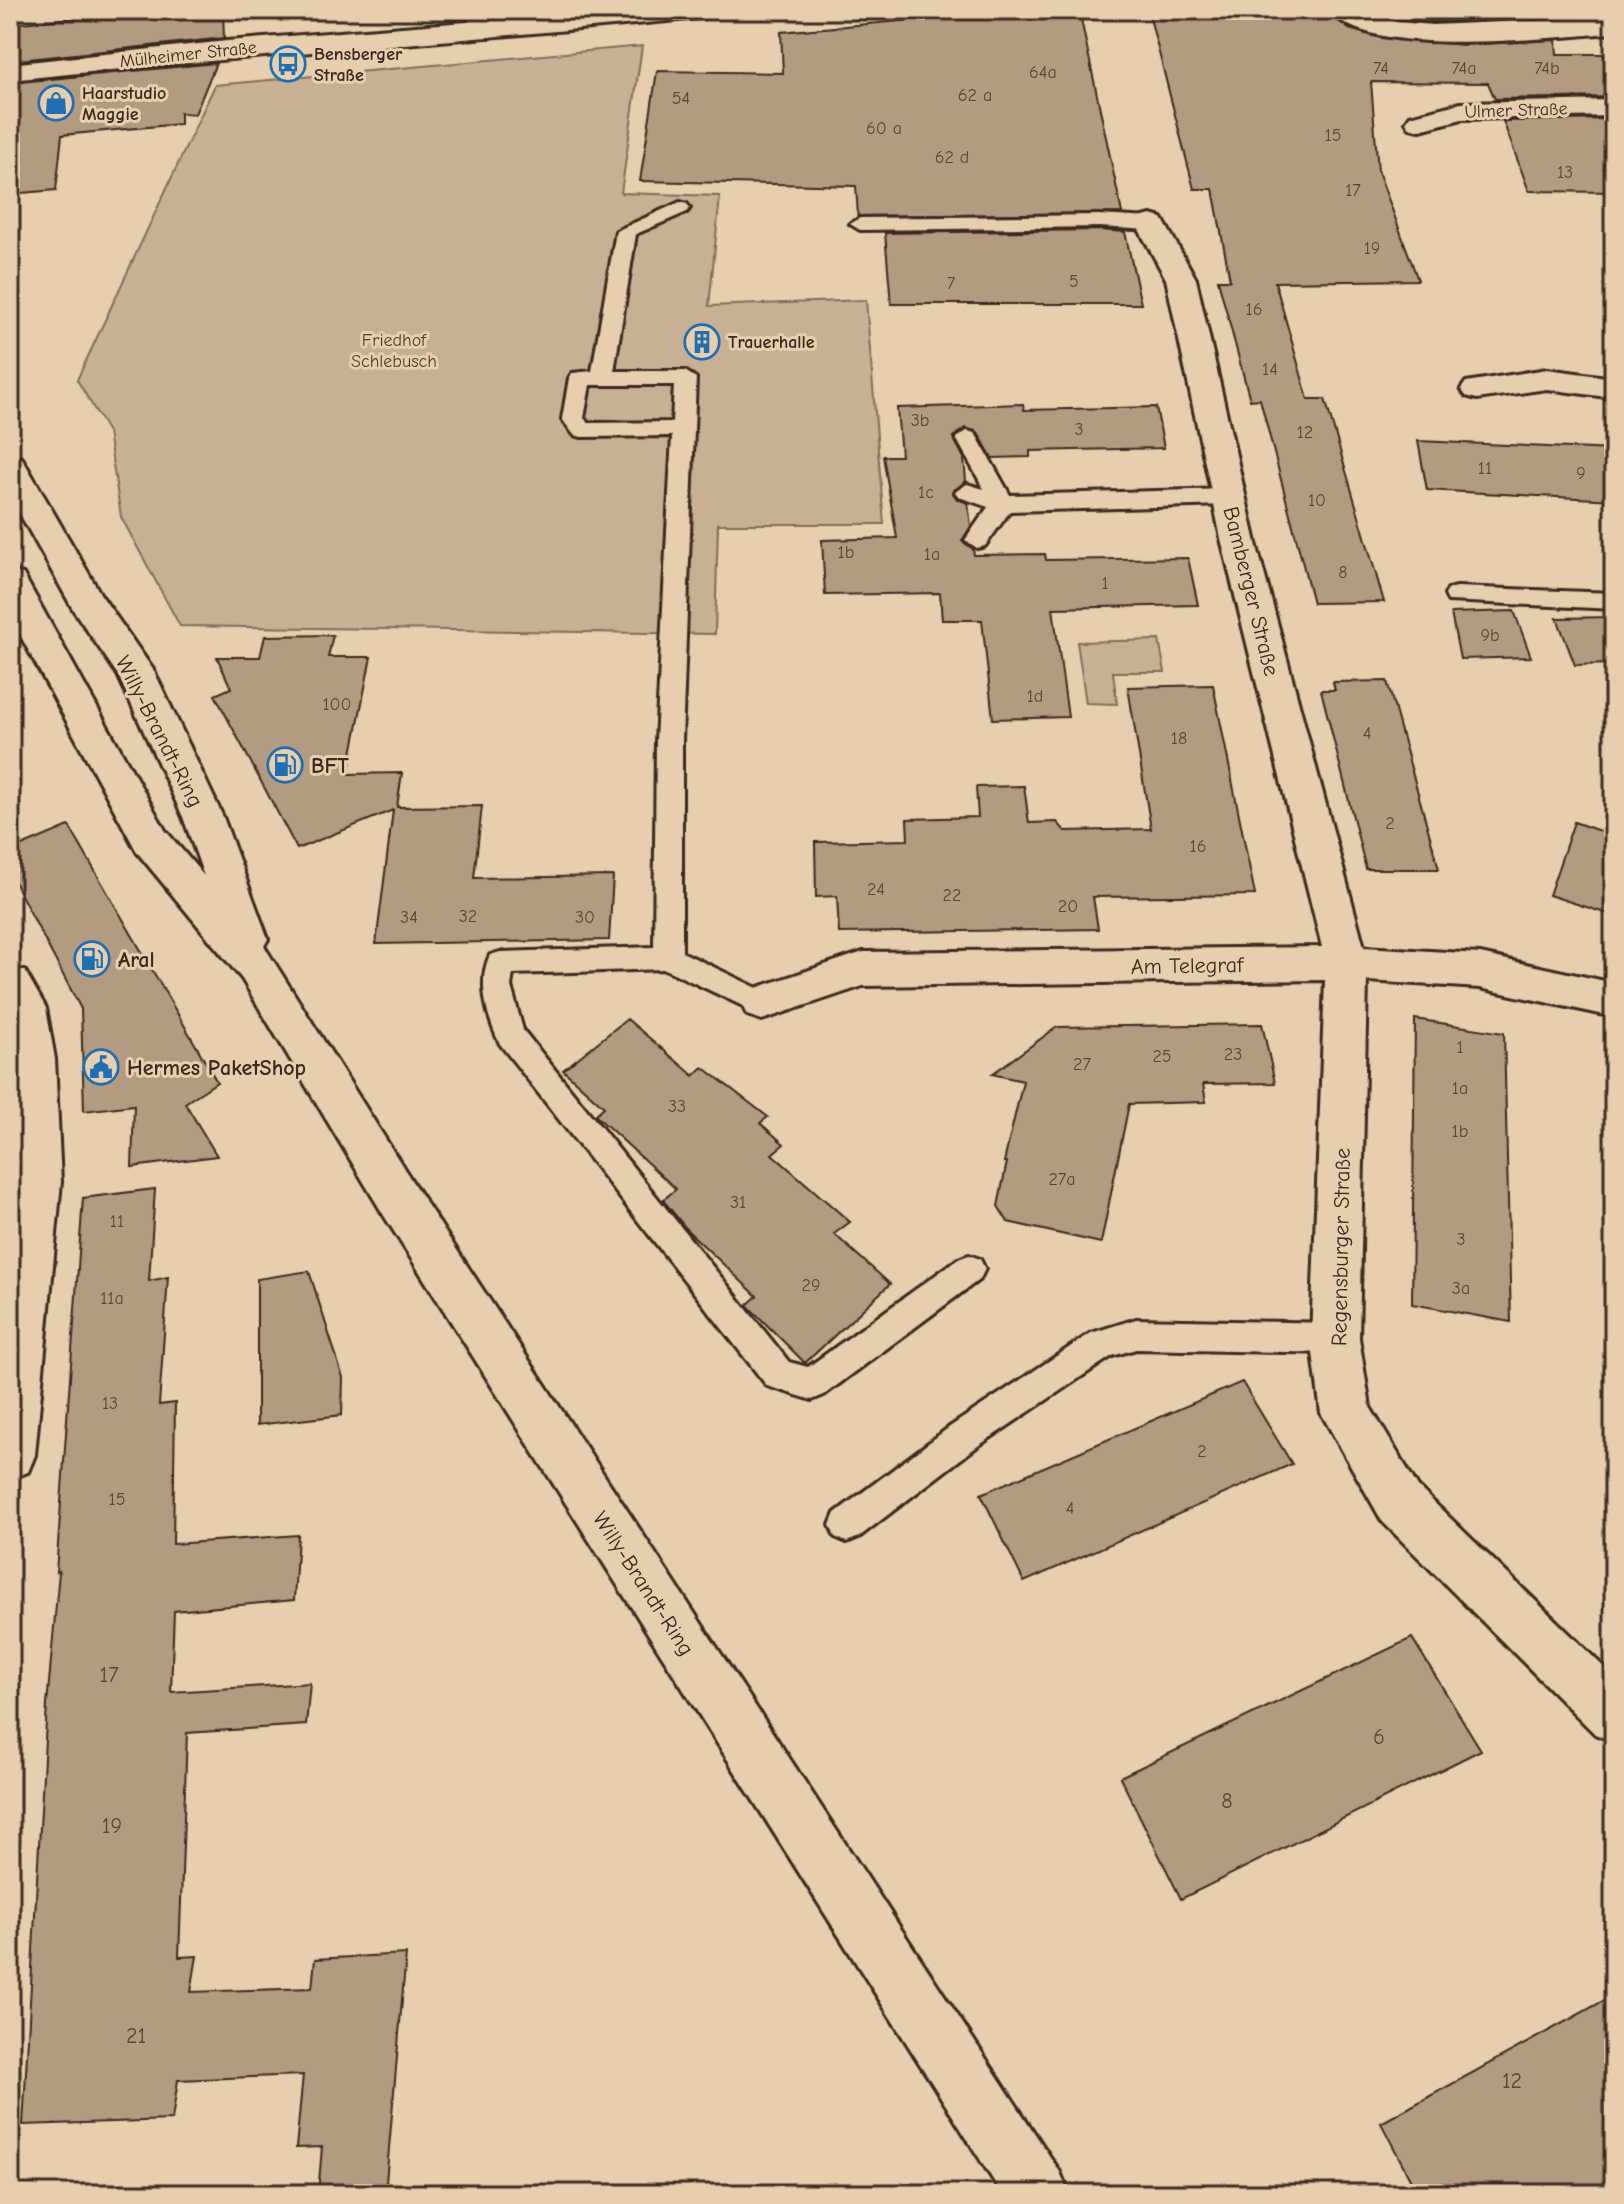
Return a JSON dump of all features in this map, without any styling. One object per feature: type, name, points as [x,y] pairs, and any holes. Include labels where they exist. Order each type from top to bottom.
[{"type":"street","name":"Mülheimer Straße","points":[[10,72],[482,20],[700,10]]},
{"type":"street","points":[[1343,10],[1353,19],[1378,28],[1428,34],[1614,25]]},
{"type":"street","name":"Ulmer Straße","points":[[1420,122],[1461,111],[1614,108]]},
{"type":"street","name":"Bamberger Straße","points":[[1151,224],[1181,279],[1229,497],[1347,963]]},
{"type":"street","points":[[1477,389],[1547,379],[1614,388]]},
{"type":"street","name":"Willy-Brandt-Ring","points":[[10,466],[87,602],[135,671],[203,817],[257,967]]},
{"type":"street","name":"Willy-Brandt-Ring","points":[[10,583],[151,841],[257,967],[399,1200],[1038,2194]]},
{"type":"street","name":"Am Telegraf","points":[[762,1003],[863,969],[1347,963],[1480,971],[1614,1000]]},
{"type":"street","name":"Regensburger Straße","points":[[1347,963],[1335,1338],[1346,1413],[1400,1504],[1614,1715]]},
{"type":"street","points":[[10,983],[25,1008],[33,1059],[38,1182],[10,1455]]},
{"type":"lane","points":[[602,378],[626,231],[680,208]]},
{"type":"lane","points":[[860,224],[1099,221],[1151,224]]},
{"type":"lane","points":[[668,958],[667,891],[684,429],[685,378],[580,378],[573,419],[582,430],[684,429]]},
{"type":"lane","points":[[967,438],[1003,503]]},
{"type":"lane","points":[[967,492],[1003,503],[1229,497]]},
{"type":"lane","points":[[977,540],[1003,503]]},
{"type":"lane","points":[[1457,595],[1614,601]]},
{"type":"lane","points":[[762,1003],[668,958],[500,963],[497,986],[510,1035],[779,1375],[812,1384],[969,1269]]},
{"type":"lane","points":[[847,1525],[963,1437],[1103,1344],[1136,1334],[1335,1338]]},
{"type":"green space","name":"Friedhof Schlebusch","points":[[642,46],[621,193],[720,196],[709,306],[866,300],[884,524],[718,524],[715,634],[180,626],[121,517],[108,432],[77,380],[215,85]]},
{"type":"green space","points":[[1159,640],[1165,672],[1113,672],[1117,704],[1086,703],[1077,642]]},
{"type":"building","points":[[159,10],[223,10],[224,38],[10,61],[10,24]]},
{"type":"building","points":[[1019,10],[1079,10],[1122,213],[858,216],[856,186],[640,181],[657,71],[783,73],[781,32]]},
{"type":"building","points":[[1148,10],[1327,10],[1349,29],[1381,38],[1464,45],[1556,40],[1557,54],[1614,54],[1614,97],[1495,99],[1488,83],[1371,82],[1378,171],[1418,280],[1275,282],[1308,399],[1325,399],[1384,602],[1313,603],[1260,399],[1250,400],[1218,280],[1230,280],[1213,189],[1194,189]]},
{"type":"building","points":[[1371,10],[1555,10],[1555,17],[1433,22],[1397,19]]},
{"type":"building","points":[[216,63],[195,114],[180,113],[180,124],[62,135],[56,190],[10,194],[10,83]]},
{"type":"building","points":[[1614,119],[1614,192],[1529,191],[1503,121]]},
{"type":"building","points":[[1125,232],[1141,304],[891,304],[885,233]]},
{"type":"building","points":[[1023,404],[1024,410],[1156,407],[1164,448],[1030,451],[1030,457],[992,458],[978,432],[965,428],[953,437],[964,458],[966,481],[952,492],[957,499],[968,503],[971,526],[962,541],[973,549],[974,555],[1045,554],[1046,560],[1188,558],[1198,605],[1053,608],[1068,717],[993,719],[982,620],[942,620],[940,593],[825,595],[822,540],[897,538],[883,456],[901,456],[897,408]]},
{"type":"building","points":[[1418,441],[1614,450],[1614,500],[1427,490]]},
{"type":"building","points":[[1514,611],[1531,657],[1460,659],[1451,613]]},
{"type":"building","points":[[1614,617],[1614,664],[1575,665],[1557,618]]},
{"type":"building","points":[[333,635],[328,657],[371,657],[348,774],[402,773],[397,807],[482,806],[474,878],[613,876],[609,940],[376,944],[393,810],[297,849],[215,695],[231,688],[217,657],[260,657],[265,636]]},
{"type":"building","points":[[1387,681],[1439,869],[1366,869],[1321,690],[1335,690],[1333,682]]},
{"type":"building","points":[[1213,685],[1255,895],[1093,897],[1098,929],[839,933],[837,896],[816,897],[815,842],[908,840],[907,819],[978,817],[976,787],[1024,786],[1029,823],[1057,822],[1065,831],[1151,829],[1128,687]]},
{"type":"building","points":[[1574,822],[1614,836],[1614,916],[1549,895]]},
{"type":"building","points":[[69,826],[217,1082],[185,1103],[217,1156],[132,1167],[134,1105],[84,1111],[81,1009],[10,874],[10,851]]},
{"type":"building","points":[[627,1019],[694,1076],[703,1067],[768,1117],[760,1123],[784,1144],[772,1154],[850,1222],[834,1234],[890,1284],[805,1363],[747,1305],[757,1296],[688,1231],[663,1200],[676,1189],[595,1115],[604,1107],[563,1070]]},
{"type":"building","points":[[1415,1019],[1504,1033],[1511,1322],[1412,1304]]},
{"type":"building","points":[[1262,1024],[1275,1083],[1203,1084],[1206,1102],[1129,1104],[1101,1243],[1008,1222],[998,1206],[1007,1162],[1004,1162],[1023,1081],[992,1074],[1057,1027]]},
{"type":"building","points":[[155,1189],[149,1281],[168,1277],[159,1405],[175,1403],[173,1544],[298,1535],[294,1600],[174,1611],[171,1692],[310,1683],[306,1725],[187,1733],[179,1957],[197,1956],[191,1992],[312,1988],[315,1959],[406,1954],[385,2194],[318,2194],[322,2147],[296,2148],[303,2075],[178,2080],[172,2120],[23,2125],[47,1705],[59,1571],[56,1572],[83,1198]]},
{"type":"building","points":[[309,1271],[343,1378],[342,1415],[257,1425],[257,1279]]},
{"type":"building","points":[[1242,1382],[1292,1464],[1024,1582],[981,1494]]},
{"type":"building","points":[[1412,1638],[1481,1750],[1181,1899],[1120,1777]]},
{"type":"building","points":[[1614,1995],[1614,2194],[1418,2194],[1381,2123]]},
{"type":"place","name":"Bensberger Straße","points":[[288,64]]},
{"type":"place","name":"Haarstudio Maggie","points":[[56,103]]},
{"type":"place","name":"Trauerhalle","points":[[702,342]]},
{"type":"place","name":"BFT","points":[[285,765]]},
{"type":"place","name":"Aral","points":[[92,959]]},
{"type":"place","name":"Hermes PaketShop","points":[[101,1067]]}]
